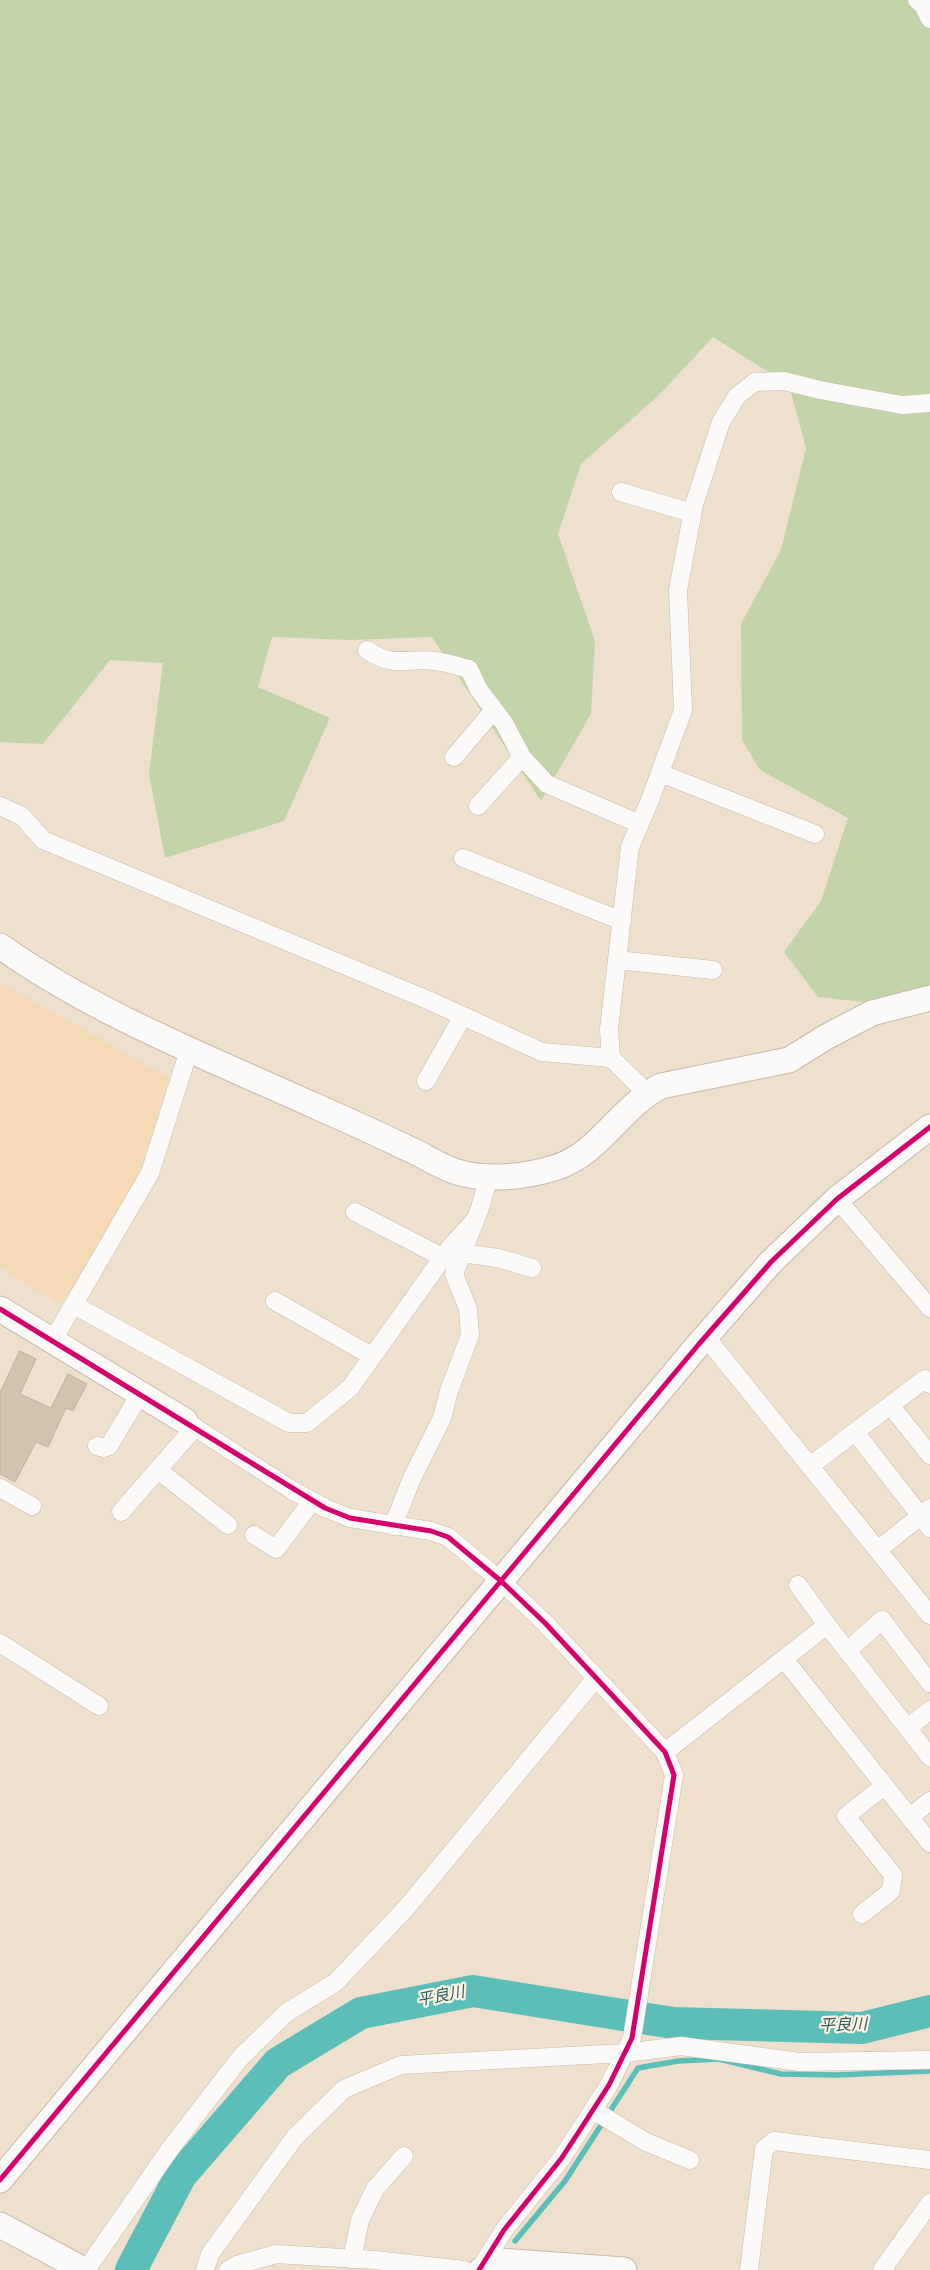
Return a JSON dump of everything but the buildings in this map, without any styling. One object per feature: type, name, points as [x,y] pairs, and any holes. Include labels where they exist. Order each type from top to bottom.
[{"type":"street","points":[[917,0],[923,4],[930,19]]},
{"type":"street","points":[[611,1058],[609,1029],[630,847],[683,710],[678,590],[692,513],[722,422],[737,396],[755,382],[784,381],[820,390],[902,405],[930,403]]},
{"type":"street","points":[[621,492],[692,513]]},
{"type":"street","points":[[367,650],[379,658],[403,662],[434,660],[469,669],[479,690],[504,723],[522,757],[547,784],[640,824]]},
{"type":"street","points":[[454,757],[494,710]]},
{"type":"street","points":[[478,806],[522,757]]},
{"type":"street","points":[[660,773],[814,834]]},
{"type":"street","points":[[0,806],[22,816],[43,840],[463,1016],[542,1052],[611,1058],[647,1093]]},
{"type":"street","points":[[464,858],[622,921]]},
{"type":"street","points":[[0,946],[32,969],[189,1050],[457,1172],[489,1176],[517,1176],[554,1168],[570,1162],[585,1151],[647,1093],[661,1086],[789,1060],[826,1037],[872,1013],[930,998]]},
{"type":"street","points":[[617,960],[713,970]]},
{"type":"street","points":[[426,1081],[463,1016]]},
{"type":"street","points":[[53,1340],[150,1173],[189,1050]]},
{"type":"street","points":[[0,2180],[706,1336],[771,1262],[837,1199],[930,1127]]},
{"type":"street","points":[[393,1526],[412,1478],[442,1418],[449,1390],[470,1335],[468,1309],[454,1274],[476,1219],[489,1176]]},
{"type":"street","points":[[837,1199],[930,1308]]},
{"type":"street","points":[[355,1212],[442,1257]]},
{"type":"street","points":[[74,1304],[289,1423],[307,1423],[350,1388],[442,1257],[476,1219]]},
{"type":"street","points":[[461,1253],[498,1258],[532,1268]]},
{"type":"street","points":[[275,1301],[372,1356]]},
{"type":"street","points":[[1,1311],[53,1340],[312,1501],[350,1518],[431,1531],[448,1537],[501,1581],[545,1623],[665,1752],[674,1774],[646,1956],[628,2046],[594,2111],[560,2159],[504,2230],[480,2270]]},
{"type":"street","points":[[706,1336],[930,1615]]},
{"type":"street","points":[[810,1466],[925,1379],[930,1384]]},
{"type":"street","points":[[97,1446],[104,1448],[109,1446],[140,1394]]},
{"type":"street","points":[[890,1405],[930,1455]]},
{"type":"street","points":[[121,1512],[158,1470],[190,1424]]},
{"type":"street","points":[[855,1432],[927,1517],[878,1550]]},
{"type":"street","points":[[158,1470],[228,1525]]},
{"type":"street","points":[[0,1488],[32,1506]]},
{"type":"street","points":[[254,1535],[276,1549],[312,1501]]},
{"type":"street","points":[[798,1584],[827,1625],[930,1756]]},
{"type":"street","points":[[847,1651],[882,1620],[930,1683]]},
{"type":"street","points":[[665,1752],[827,1625]]},
{"type":"street","points":[[0,1643],[100,1706]]},
{"type":"street","points":[[784,1659],[930,1842]]},
{"type":"street","points":[[0,2225],[85,2270],[170,2149],[240,2058],[286,2013],[336,1982],[407,1907],[596,1678]]},
{"type":"street","points":[[908,1728],[930,1710]]},
{"type":"street","points":[[862,1914],[891,1891],[893,1875],[846,1816],[884,1786]]},
{"type":"street","points":[[910,1817],[930,1801]]},
{"type":"street","points":[[205,2270],[210,2254],[295,2137],[344,2089],[401,2065],[628,2046],[681,2046],[800,2062],[930,2060]]},
{"type":"street","points":[[594,2111],[646,2142],[690,2160]]},
{"type":"street","points":[[748,2270],[764,2149],[774,2141],[930,2160]]},
{"type":"street","points":[[352,2258],[360,2220],[375,2189],[404,2156]]},
{"type":"street","points":[[882,2270],[930,2203]]},
{"type":"street","points":[[228,2270],[237,2265],[276,2254],[352,2258],[464,2270]]},
{"type":"street","points":[[480,2270],[500,2261],[624,2270]]},
{"type":"shaded area","points":[[0,982],[172,1079],[122,1219],[60,1305],[0,1267]]},
{"type":"green space","points":[[0,0],[930,0],[930,988],[864,1002],[818,997],[784,952],[821,901],[848,818],[760,770],[742,740],[741,624],[781,550],[806,448],[789,385],[713,337],[659,395],[581,464],[558,534],[595,641],[591,714],[541,801],[432,637],[349,640],[272,637],[258,687],[330,718],[284,821],[165,858],[149,774],[163,663],[110,660],[43,744],[0,742]]},
{"type":"waterway","name":"平良川","points":[[131,2270],[181,2175],[278,2063],[361,2013],[473,1991],[673,2023],[862,2028],[930,2011]]},
{"type":"waterway","points":[[515,2241],[565,2181],[638,2068],[678,2061],[719,2059],[781,2074],[837,2075],[930,2071]]},
{"type":"cycle path","points":[[0,2180],[699,1344],[771,1262],[837,1199],[930,1127]]},
{"type":"cycle path","points":[[0,1309],[325,1508],[350,1518],[431,1531],[448,1537],[501,1581],[545,1623],[665,1752],[674,1775],[632,2038],[609,2085],[561,2159],[504,2230],[479,2270]]}]
